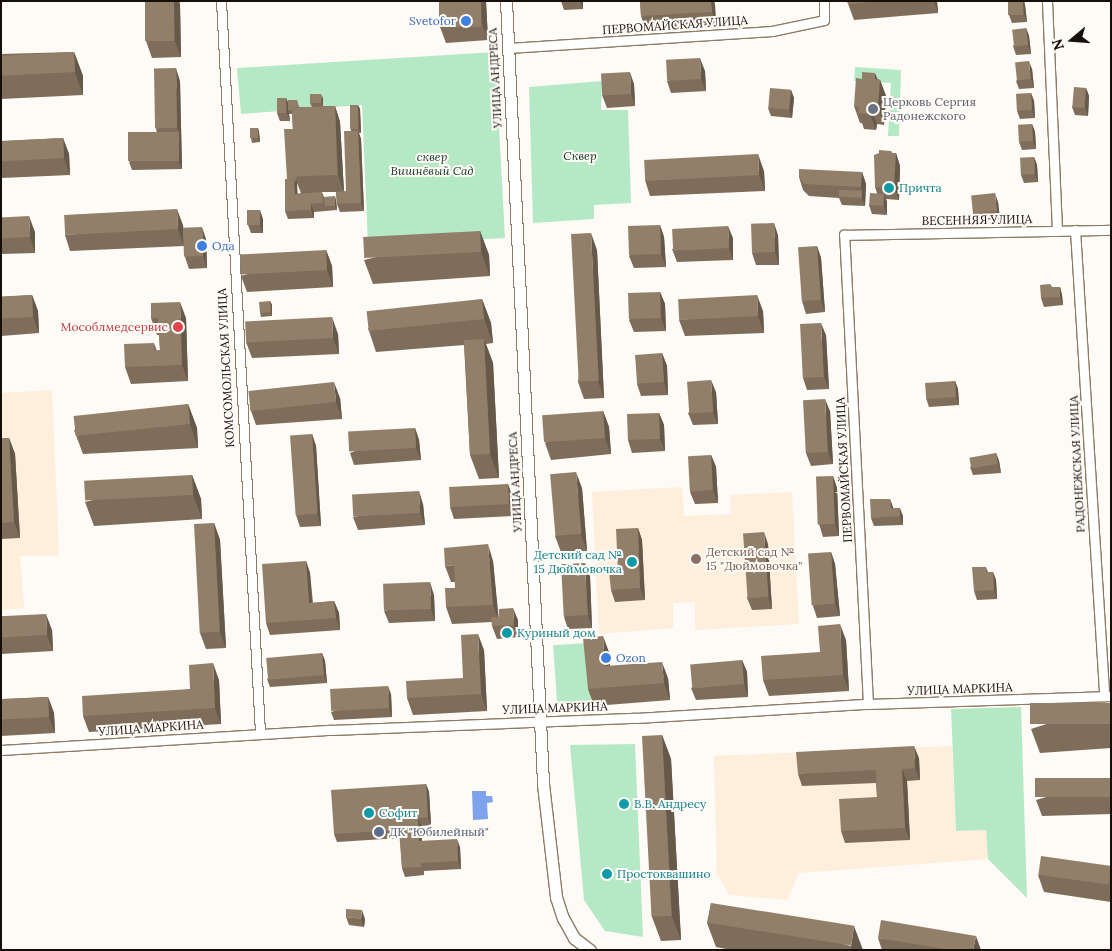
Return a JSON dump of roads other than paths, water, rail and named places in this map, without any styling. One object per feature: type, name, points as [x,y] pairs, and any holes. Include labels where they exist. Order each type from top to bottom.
[{"type":"street","name":"КОМСОМОЛЬСКАЯ УЛИЦА","points":[[221,1],[260,734]]},
{"type":"street","name":"УЛИЦА АНДРЕСА","points":[[506,1],[543,784],[556,897],[563,918],[574,938],[590,950]]},
{"type":"street","name":"ПЕРВОМАЙСКАЯ УЛИЦА","points":[[508,48],[772,31],[824,20],[824,1]]},
{"type":"street","points":[[1047,1],[1057,231]]},
{"type":"street","name":"РАДОНЕЖСКАЯ УЛИЦА","points":[[1075,230],[1107,696]]},
{"type":"street","name":"ВЕСЕННЯЯ УЛИЦА","points":[[844,234],[1111,230]]},
{"type":"street","name":"ПЕРВОМАЙСКАЯ УЛИЦА","points":[[844,234],[868,704]]},
{"type":"street","name":"УЛИЦА МАРКИНА","points":[[1,750],[260,734],[868,704],[1107,696]]},
{"type":"water","points":[[472,791],[486,791],[486,796],[492,796],[493,802],[487,803],[488,819],[473,820]]},
{"type":"place","name":"Svetofor","points":[[466,21]]},
{"type":"place","name":"Церковь Сергия Радонежского","points":[[873,109]]},
{"type":"place","name":"Причта","points":[[889,188]]},
{"type":"place","name":"Ода","points":[[202,246]]},
{"type":"place","name":"Мособлмедсервис","points":[[178,327]]},
{"type":"place","name":"Детский сад № 15 \"Дюймовочка\"","points":[[696,559]]},
{"type":"place","name":"Детский сад № 15 Дюймовочка","points":[[632,562]]},
{"type":"place","name":"Куриный дом","points":[[507,633]]},
{"type":"place","name":"Ozon","points":[[606,658]]},
{"type":"place","name":"В.В. Андресу","points":[[624,804]]},
{"type":"place","name":"Софит","points":[[369,813]]},
{"type":"place","name":"ДК \"Юбилейный\"","points":[[379,832]]},
{"type":"place","name":"Простоквашино","points":[[607,874]]},
{"type":"park label","name":"Сквер","points":[[580,156]]},
{"type":"park label","name":"сквер Вишнёвый Сад","points":[[432,164]]}]
